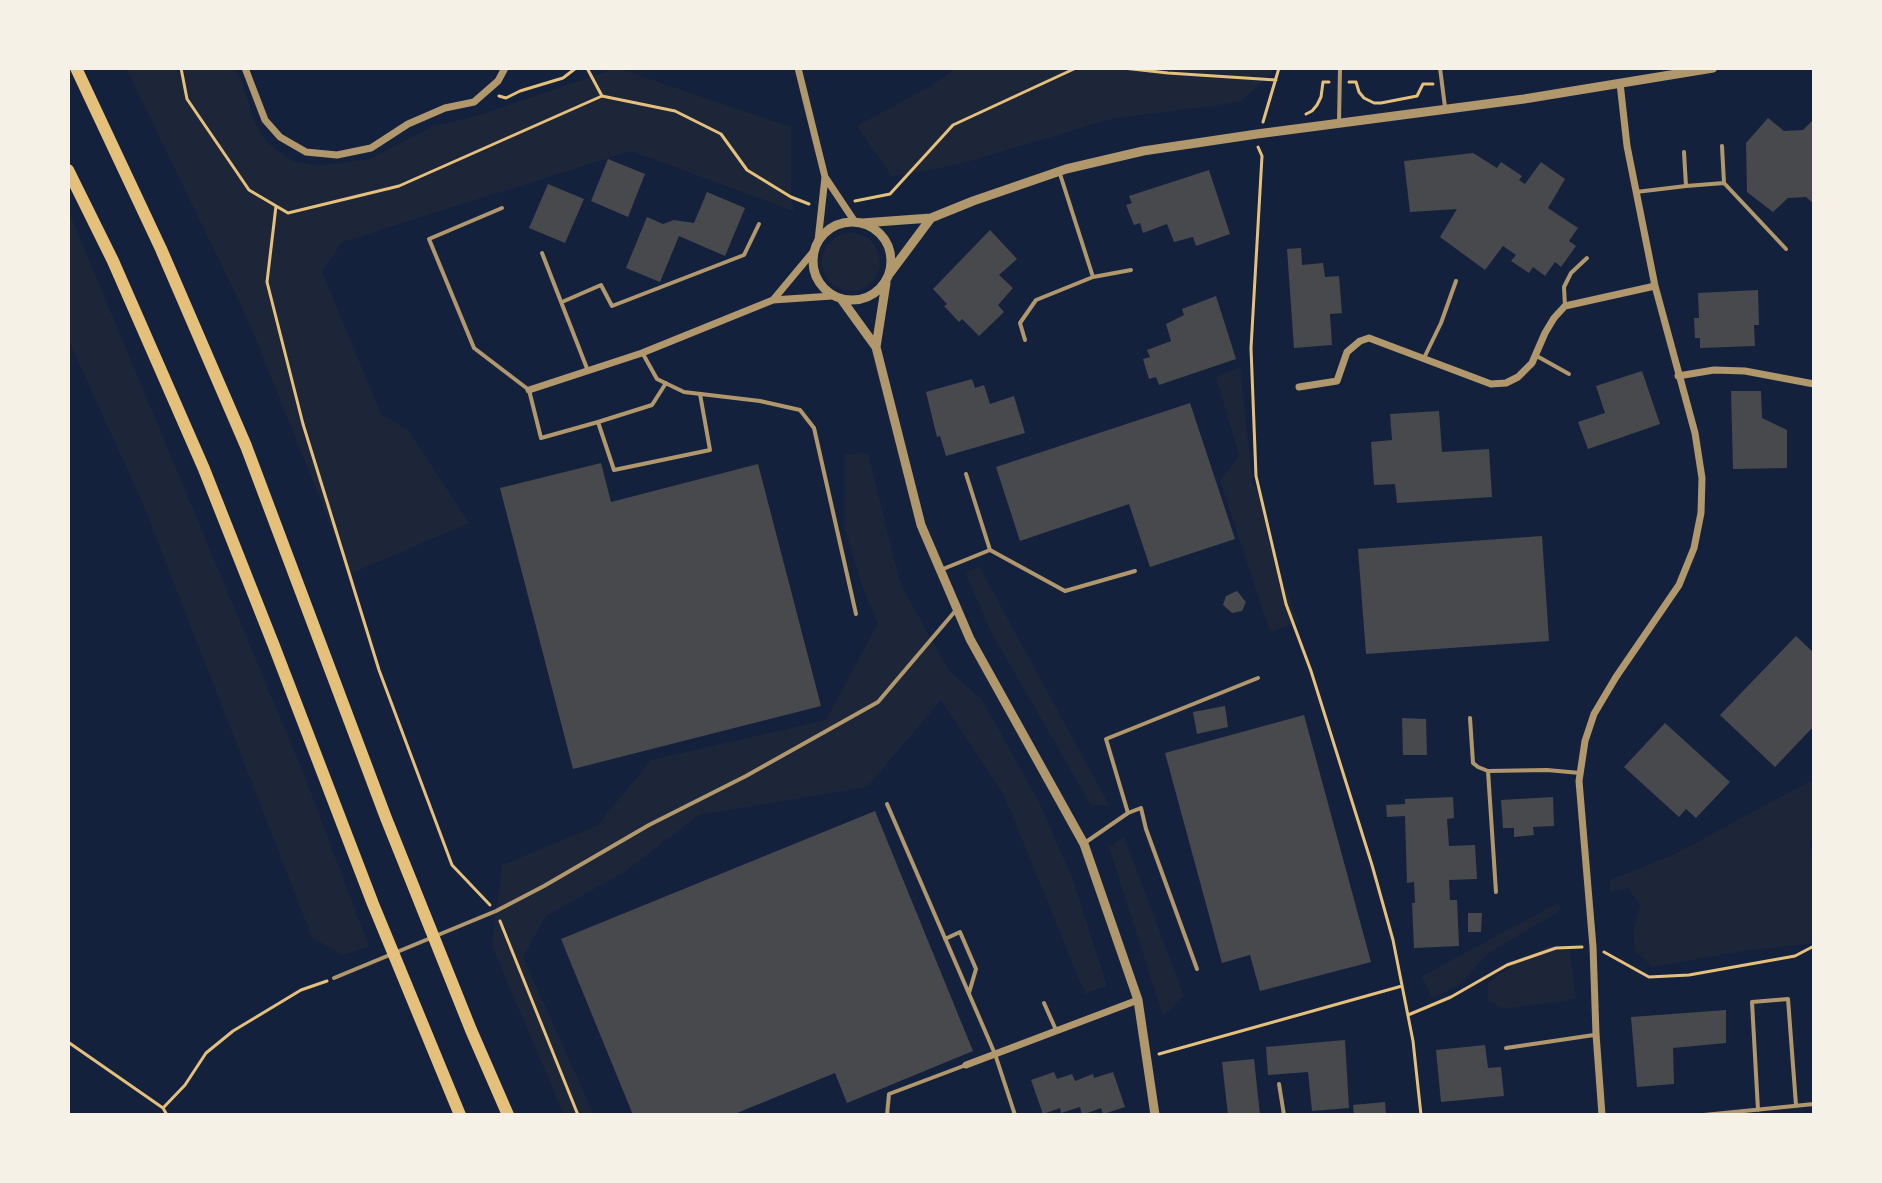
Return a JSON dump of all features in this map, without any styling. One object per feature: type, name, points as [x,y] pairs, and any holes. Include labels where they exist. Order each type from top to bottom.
[{"type":"highway","points":[[76,68],[161,249],[246,446],[386,818],[508,1115]]},
{"type":"highway","points":[[68,170],[113,261],[204,469],[373,904],[460,1115]]},
{"type":"street","points":[[245,68],[265,120],[280,137],[306,152],[337,155],[371,148],[408,124],[445,108],[474,102],[498,81],[505,68]]},
{"type":"street","points":[[798,68],[825,177],[858,223],[874,229],[889,249],[891,262],[876,347],[921,525],[970,639],[1084,844],[1138,1000],[1155,1115]]},
{"type":"street","points":[[773,300],[813,252],[825,232],[844,223],[931,218],[1059,172],[1143,151],[1445,110],[1713,68]]},
{"type":"street","points":[[1602,1115],[1593,947],[1579,781],[1585,741],[1594,714],[1616,677],[1679,585],[1694,548],[1701,513],[1702,478],[1695,433],[1655,286],[1627,146],[1620,83]]},
{"type":"street","points":[[818,241],[825,177]]},
{"type":"street","points":[[529,390],[642,353],[773,300],[837,298],[855,301],[867,298],[878,291],[931,218]]},
{"type":"street","points":[[813,252],[812,265],[822,288],[837,298],[876,347]]},
{"type":"street","points":[[1299,387],[1337,381],[1347,352],[1369,338],[1491,384],[1506,383],[1518,377],[1532,363],[1545,333],[1565,306],[1655,286]]},
{"type":"street","points":[[1678,376],[1714,370],[1745,371],[1814,384]]},
{"type":"street","points":[[966,1065],[1138,1000]]},
{"type":"lane","points":[[1339,124],[1340,68]]},
{"type":"lane","points":[[1440,68],[1445,110]]},
{"type":"lane","points":[[1722,146],[1724,183],[1786,249]]},
{"type":"lane","points":[[1684,152],[1686,186]]},
{"type":"lane","points":[[1059,172],[1093,277]]},
{"type":"lane","points":[[1636,192],[1724,183]]},
{"type":"lane","points":[[502,208],[429,239],[474,348],[529,390],[541,438],[652,405],[666,383]]},
{"type":"lane","points":[[562,302],[601,285],[612,306],[744,255],[759,224]]},
{"type":"lane","points":[[542,253],[588,371]]},
{"type":"lane","points":[[1565,306],[1564,287],[1571,273],[1587,258]]},
{"type":"lane","points":[[1025,340],[1020,323],[1036,300],[1093,277],[1131,270]]},
{"type":"lane","points":[[1424,358],[1456,281]]},
{"type":"lane","points":[[642,353],[657,379],[684,392],[760,401],[800,410],[814,428],[856,614]]},
{"type":"lane","points":[[1535,355],[1569,374]]},
{"type":"lane","points":[[598,422],[614,470],[710,450],[700,394]]},
{"type":"lane","points":[[966,474],[990,550],[1065,591],[1135,571]]},
{"type":"lane","points":[[940,570],[990,550]]},
{"type":"lane","points":[[334,978],[496,911],[878,702],[957,609]]},
{"type":"lane","points":[[1128,813],[1106,739],[1258,678]]},
{"type":"lane","points":[[1470,718],[1473,763],[1478,767],[1488,771],[1580,773]]},
{"type":"lane","points":[[1488,771],[1496,892]]},
{"type":"lane","points":[[887,804],[995,1054],[1015,1115]]},
{"type":"lane","points":[[1084,844],[1128,813],[1141,808],[1197,969]]},
{"type":"lane","points":[[945,939],[960,932],[976,969],[968,993]]},
{"type":"lane","points":[[1758,1110],[1752,1002],[1788,999],[1796,1105]]},
{"type":"lane","points":[[1044,1003],[1056,1031]]},
{"type":"lane","points":[[1506,1048],[1596,1034]]},
{"type":"lane","points":[[887,1115],[889,1094],[966,1065]]},
{"type":"lane","points":[[1279,1084],[1284,1115]]},
{"type":"lane","points":[[1704,1115],[1814,1104]]},
{"type":"path","points":[[181,68],[187,99],[249,190],[288,213],[399,186],[602,96],[675,111],[721,134],[747,170],[791,197],[821,208]]},
{"type":"path","points":[[485,92],[506,98],[563,78],[576,68]]},
{"type":"path","points":[[587,68],[602,96]]},
{"type":"path","points":[[843,204],[890,194],[953,125],[1076,68]]},
{"type":"path","points":[[1123,68],[1276,80]]},
{"type":"path","points":[[1275,120],[1263,122],[1279,68]]},
{"type":"path","points":[[1301,116],[1317,105],[1323,82],[1356,82],[1364,98],[1374,103],[1417,96],[1423,84],[1442,83]]},
{"type":"path","points":[[1257,144],[1262,156],[1251,348],[1256,476],[1286,604],[1311,671],[1393,940],[1413,1041],[1421,1115]]},
{"type":"path","points":[[276,206],[267,282],[303,424],[374,655],[452,865],[496,911],[578,1115]]},
{"type":"path","points":[[1407,1015],[1451,997],[1507,965],[1556,948],[1593,947],[1649,977],[1689,975],[1795,956],[1814,946]]},
{"type":"path","points":[[163,1108],[185,1085],[206,1053],[233,1031],[301,990],[334,978]]},
{"type":"path","points":[[1148,1057],[1402,986]]},
{"type":"path","points":[[68,1042],[163,1108],[167,1115]]},
{"type":"shaded area","points":[[126,68],[234,68],[241,79],[255,124],[270,145],[293,161],[318,166],[370,159],[433,126],[470,118],[617,68],[791,127],[791,197],[794,211],[631,151],[342,242],[322,272],[381,414],[408,430],[469,523],[350,574],[249,322]]},
{"type":"shaded area","points":[[957,68],[1273,68],[1272,73],[1240,102],[1111,119],[960,164],[892,177],[857,126]]},
{"type":"shaded area","points":[[68,210],[305,777],[369,947],[342,955],[312,937],[143,504],[68,339]]},
{"type":"shaded area","points":[[851,233],[871,242],[880,262],[871,282],[851,291],[831,282],[822,262],[831,242]]},
{"type":"shaded area","points":[[1240,367],[1253,485],[1260,492],[1268,540],[1298,622],[1270,632],[1220,480],[1239,456],[1216,377]]},
{"type":"shaded area","points":[[868,453],[900,583],[949,671],[981,698],[1040,804],[1073,880],[1107,986],[1085,994],[1004,795],[941,700],[867,787],[699,815],[626,871],[546,916],[523,957],[594,1115],[564,1115],[492,946],[502,865],[597,826],[651,760],[826,720],[878,623],[863,589],[845,530],[845,454]]},
{"type":"shaded area","points":[[979,566],[1109,805],[1091,805],[991,632],[966,574]]},
{"type":"shaded area","points":[[1814,779],[1814,838],[1809,841],[1814,857],[1814,943],[1737,952],[1653,967],[1635,951],[1633,932],[1640,905],[1628,888],[1610,892],[1610,880],[1673,855]]},
{"type":"shaded area","points":[[1124,837],[1184,996],[1163,1016],[1109,847]]},
{"type":"shaded area","points":[[1558,903],[1561,910],[1490,952],[1459,985],[1432,999],[1422,976]]},
{"type":"shaded area","points":[[1547,946],[1570,949],[1576,999],[1503,1009],[1488,1000],[1488,983]]},
{"type":"building","points":[[1768,118],[1784,131],[1803,130],[1814,119],[1814,204],[1806,197],[1788,198],[1773,212],[1747,192],[1746,143]]},
{"type":"building","points":[[1473,153],[1497,168],[1501,162],[1522,176],[1519,180],[1525,184],[1541,162],[1565,179],[1548,208],[1578,228],[1569,241],[1576,246],[1561,267],[1555,262],[1545,276],[1533,267],[1529,273],[1511,261],[1516,255],[1503,246],[1485,270],[1440,237],[1457,209],[1410,212],[1404,161]]},
{"type":"building","points":[[608,159],[645,174],[628,217],[591,201]]},
{"type":"building","points":[[1209,170],[1230,234],[1196,246],[1193,237],[1174,242],[1167,224],[1143,233],[1140,223],[1134,225],[1126,205],[1132,203],[1129,196]]},
{"type":"building","points":[[548,184],[584,199],[565,243],[529,228]]},
{"type":"building","points":[[707,192],[745,208],[725,256],[679,236],[660,282],[626,268],[647,217],[663,224],[674,220],[694,223]]},
{"type":"building","points":[[990,230],[1017,259],[999,275],[1013,288],[998,305],[1004,312],[979,336],[962,319],[959,322],[933,289]]},
{"type":"building","points":[[1301,248],[1302,265],[1323,263],[1325,277],[1339,276],[1342,313],[1330,314],[1332,345],[1294,348],[1287,249]]},
{"type":"building","points":[[1758,290],[1759,325],[1754,325],[1755,346],[1700,348],[1700,338],[1695,338],[1694,318],[1699,318],[1698,293]]},
{"type":"building","points":[[1216,296],[1236,359],[1159,385],[1156,377],[1149,379],[1143,359],[1150,357],[1147,350],[1171,341],[1166,324],[1184,315],[1182,309]]},
{"type":"building","points":[[1642,371],[1660,424],[1588,449],[1578,422],[1605,413],[1596,386]]},
{"type":"building","points":[[972,379],[975,388],[984,385],[990,404],[1014,396],[1025,433],[946,456],[940,436],[937,437],[926,392]]},
{"type":"building","points":[[1731,391],[1761,391],[1762,418],[1787,430],[1787,468],[1733,469]]},
{"type":"building","points":[[1190,403],[1235,539],[1150,567],[1129,504],[1020,541],[996,467]]},
{"type":"building","points":[[1439,411],[1442,452],[1489,449],[1492,497],[1397,503],[1395,484],[1374,485],[1371,442],[1392,440],[1390,414]]},
{"type":"building","points":[[601,463],[611,502],[758,464],[821,706],[573,769],[500,488]]},
{"type":"building","points":[[1542,536],[1549,641],[1366,654],[1358,549]]},
{"type":"building","points":[[1237,591],[1246,602],[1242,611],[1232,613],[1223,605],[1226,596]]},
{"type":"building","points":[[1796,636],[1814,653],[1814,726],[1775,767],[1720,715]]},
{"type":"building","points":[[1225,706],[1228,727],[1197,734],[1193,712]]},
{"type":"building","points":[[1304,715],[1371,962],[1260,991],[1250,955],[1222,963],[1165,753]]},
{"type":"building","points":[[1402,718],[1426,719],[1427,755],[1403,755]]},
{"type":"building","points":[[1665,723],[1730,782],[1696,818],[1686,809],[1679,817],[1624,767]]},
{"type":"building","points":[[1453,797],[1454,818],[1447,819],[1449,846],[1475,845],[1477,879],[1449,880],[1450,900],[1457,900],[1459,946],[1414,948],[1414,882],[1407,883],[1405,816],[1387,817],[1386,805],[1405,804],[1405,799]]},
{"type":"building","points":[[1553,797],[1554,826],[1533,827],[1534,835],[1514,837],[1514,828],[1503,828],[1501,800]]},
{"type":"building","points":[[875,811],[973,1051],[847,1103],[835,1073],[732,1115],[633,1115],[561,939]]},
{"type":"building","points":[[1468,913],[1482,913],[1481,932],[1468,932]]},
{"type":"building","points":[[1726,1010],[1726,1043],[1673,1048],[1674,1084],[1637,1087],[1631,1017]]},
{"type":"building","points":[[1345,1040],[1349,1108],[1312,1111],[1308,1072],[1268,1075],[1266,1047]]},
{"type":"building","points":[[1485,1045],[1488,1068],[1501,1067],[1504,1096],[1441,1102],[1436,1050]]},
{"type":"building","points":[[1254,1059],[1260,1115],[1228,1115],[1222,1062]]},
{"type":"building","points":[[1054,1072],[1057,1079],[1072,1074],[1075,1081],[1093,1074],[1094,1078],[1113,1072],[1125,1107],[1103,1114],[1101,1108],[1082,1115],[1080,1107],[1061,1113],[1060,1108],[1043,1114],[1031,1080]]},
{"type":"building","points":[[1385,1102],[1386,1115],[1354,1115],[1353,1105]]}]
